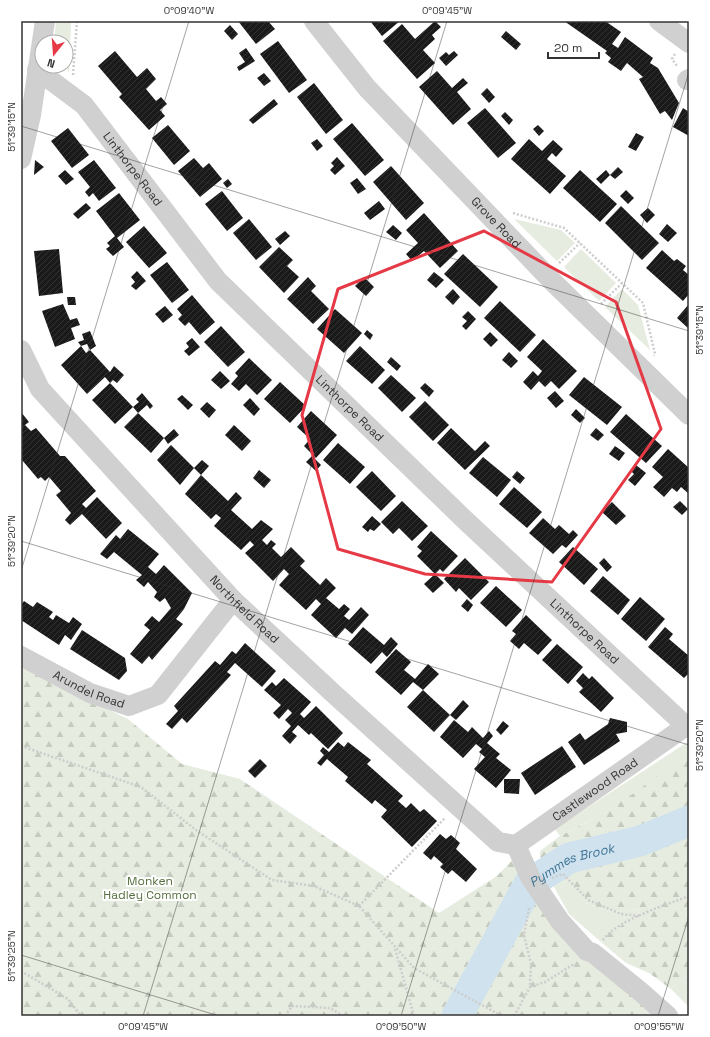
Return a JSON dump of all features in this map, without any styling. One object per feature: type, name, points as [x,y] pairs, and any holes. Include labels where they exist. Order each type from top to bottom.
[{"type":"street","points":[[43,34],[45,21]]},
{"type":"street","name":"Grove Road","points":[[314,21],[367,88],[547,276],[689,415]]},
{"type":"street","points":[[659,21],[689,43]]},
{"type":"street","points":[[21,159],[31,115],[36,74]]},
{"type":"street","name":"Linthorpe Road","points":[[42,74],[84,105],[218,281],[466,521],[687,725]]},
{"type":"street","name":"Northfield Road","points":[[21,350],[40,389],[233,600],[335,695],[458,805],[507,843]]},
{"type":"street","name":"Arundel Road","points":[[21,656],[90,692],[129,706],[158,694],[233,600]]},
{"type":"street","name":"Castlewood Road","points":[[507,843],[687,725]]},
{"type":"street","points":[[507,843],[560,921],[587,951],[593,953],[668,1016]]},
{"type":"path","points":[[72,96],[77,21]]},
{"type":"path","points":[[498,225],[509,212],[564,228],[643,304],[655,354],[642,370]]},
{"type":"path","points":[[547,276],[580,243]]},
{"type":"path","points":[[588,317],[622,283]]},
{"type":"path","points":[[21,746],[141,787],[196,830],[272,880],[314,886],[359,906],[414,968],[502,1016]]},
{"type":"path","points":[[359,906],[458,805]]},
{"type":"path","points":[[395,948],[414,1016]]},
{"type":"path","points":[[21,971],[68,999],[80,1016]]},
{"type":"path","points":[[285,1016],[292,1006],[330,1008],[343,1016]]},
{"type":"highlighted area","points":[[484,231],[616,302],[661,429],[552,582],[425,574],[338,549],[302,415],[338,289]]},
{"type":"green space","points":[[56,21],[71,21],[70,34],[55,34]]},
{"type":"green space","points":[[514,219],[561,230],[575,243],[557,261]]},
{"type":"green space","points":[[581,249],[616,283],[599,301],[564,267]]},
{"type":"green space","points":[[622,289],[638,305],[650,350],[605,307]]},
{"type":"green space","name":"Monken Hadley Common","points":[[21,667],[128,719],[182,764],[240,779],[439,913],[497,876],[519,853],[530,875],[658,1016],[21,1016]]},
{"type":"green space","points":[[689,741],[689,759],[667,770],[616,805],[570,831],[560,836],[555,829]]},
{"type":"green space","points":[[689,759],[689,974],[671,989],[649,973],[626,963],[601,942],[609,932],[640,916],[639,909],[613,912],[588,904],[568,881],[553,885],[540,863],[540,851],[560,836],[591,820],[634,793],[671,766]]},
{"type":"green space","points":[[568,881],[588,904],[613,912],[639,909],[640,916],[609,932],[601,942],[569,914],[553,885]]},
{"type":"green space","points":[[689,974],[689,1007],[671,989]]},
{"type":"building","points":[[238,21],[268,21],[275,29],[256,44]]},
{"type":"building","points":[[370,21],[400,21],[382,36]]},
{"type":"building","points":[[435,21],[441,27],[432,35],[435,39],[423,50],[435,63],[417,79],[383,41],[402,24],[415,39]]},
{"type":"building","points":[[564,21],[605,21],[621,32],[612,44],[618,48],[625,37],[653,58],[650,63],[658,68],[679,103],[672,120],[665,111],[660,114],[639,79],[643,77],[627,63],[621,71],[608,62],[611,58],[605,53],[607,51]]},
{"type":"building","points":[[230,25],[238,34],[232,40],[224,31]]},
{"type":"building","points":[[506,31],[521,44],[516,50],[501,37]]},
{"type":"building","points":[[278,41],[307,80],[289,93],[260,54]]},
{"type":"building","points":[[246,48],[255,61],[239,71],[237,67],[245,62],[239,53]]},
{"type":"building","points":[[115,51],[137,77],[147,68],[156,79],[146,89],[156,101],[161,97],[167,104],[160,110],[165,116],[149,130],[119,97],[122,94],[98,66]]},
{"type":"building","points":[[454,51],[458,55],[446,66],[439,58],[446,52],[449,55]]},
{"type":"building","points":[[437,71],[452,88],[463,78],[468,83],[457,92],[471,109],[453,125],[419,87]]},
{"type":"building","points":[[264,73],[271,81],[264,86],[257,78]]},
{"type":"building","points":[[314,83],[343,120],[326,134],[297,97]]},
{"type":"building","points":[[487,88],[495,97],[489,103],[481,94]]},
{"type":"building","points":[[274,99],[278,104],[253,124],[249,120]]},
{"type":"building","points":[[485,108],[516,143],[498,158],[467,123]]},
{"type":"building","points":[[683,108],[689,112],[689,136],[673,127]]},
{"type":"building","points":[[505,112],[513,120],[509,125],[501,116]]},
{"type":"building","points":[[352,123],[384,160],[365,176],[333,139]]},
{"type":"building","points":[[168,125],[190,151],[174,165],[152,138]]},
{"type":"building","points":[[538,125],[544,131],[539,136],[533,129]]},
{"type":"building","points":[[68,128],[89,155],[72,168],[51,141]]},
{"type":"building","points":[[636,133],[644,137],[636,151],[628,147]]},
{"type":"building","points":[[317,139],[323,146],[317,151],[311,143]]},
{"type":"building","points":[[529,139],[542,151],[553,140],[563,149],[556,157],[552,153],[547,159],[566,176],[550,194],[511,159]]},
{"type":"building","points":[[337,157],[345,166],[335,175],[330,170],[334,166],[331,163]]},
{"type":"building","points":[[194,158],[203,168],[209,163],[222,179],[200,197],[178,171]]},
{"type":"building","points":[[35,160],[44,167],[34,175]]},
{"type":"building","points":[[94,160],[116,188],[99,201],[93,193],[89,197],[85,192],[90,187],[78,172]]},
{"type":"building","points":[[391,166],[424,203],[406,220],[373,182]]},
{"type":"building","points":[[618,167],[623,172],[615,179],[610,175]]},
{"type":"building","points":[[65,170],[74,179],[66,185],[58,176]]},
{"type":"building","points":[[580,170],[617,204],[600,222],[563,188]]},
{"type":"building","points":[[606,170],[610,175],[601,184],[596,179]]},
{"type":"building","points":[[357,178],[366,189],[358,194],[350,183]]},
{"type":"building","points":[[228,179],[232,184],[227,188],[223,183]]},
{"type":"building","points":[[626,190],[634,198],[628,204],[620,196]]},
{"type":"building","points":[[222,191],[243,218],[227,231],[205,204]]},
{"type":"building","points":[[119,193],[140,220],[117,238],[124,247],[113,256],[106,249],[110,246],[107,243],[115,236],[96,211]]},
{"type":"building","points":[[379,201],[385,209],[370,220],[364,213]]},
{"type":"building","points":[[86,203],[91,208],[78,219],[73,214]]},
{"type":"building","points":[[621,206],[659,243],[642,260],[605,223]]},
{"type":"building","points":[[648,208],[655,215],[647,223],[640,215]]},
{"type":"building","points":[[424,213],[458,251],[440,268],[424,251],[412,261],[406,254],[418,243],[406,230]]},
{"type":"building","points":[[249,219],[272,247],[256,260],[233,233]]},
{"type":"building","points":[[667,224],[677,233],[668,242],[659,234]]},
{"type":"building","points":[[393,225],[402,233],[396,240],[386,232]]},
{"type":"building","points":[[144,226],[167,253],[149,268],[126,242]]},
{"type":"building","points":[[285,231],[290,236],[280,245],[275,239]]},
{"type":"building","points":[[279,247],[293,260],[287,266],[299,277],[284,293],[259,267]]},
{"type":"building","points":[[59,249],[63,293],[39,296],[34,251]]},
{"type":"building","points":[[662,250],[674,261],[677,259],[686,266],[683,270],[689,275],[689,294],[683,301],[646,268]]},
{"type":"building","points":[[463,254],[498,287],[480,307],[444,274]]},
{"type":"building","points":[[167,262],[189,290],[172,303],[150,275]]},
{"type":"building","points":[[137,271],[146,281],[136,290],[131,286],[135,282],[131,277]]},
{"type":"building","points":[[434,272],[444,280],[436,288],[427,280]]},
{"type":"building","points":[[308,277],[316,286],[311,291],[329,309],[313,324],[287,299]]},
{"type":"building","points":[[364,277],[374,287],[366,296],[355,286]]},
{"type":"building","points":[[453,289],[460,297],[453,305],[445,297]]},
{"type":"building","points":[[192,295],[215,322],[200,335],[189,322],[185,326],[178,319],[182,315],[177,309]]},
{"type":"building","points":[[67,297],[75,297],[76,305],[68,305]]},
{"type":"building","points":[[500,301],[536,335],[520,352],[484,318]]},
{"type":"building","points":[[63,304],[70,320],[77,318],[80,325],[71,328],[75,339],[55,347],[42,311]]},
{"type":"building","points":[[689,304],[689,329],[677,318]]},
{"type":"building","points":[[165,306],[173,315],[163,323],[155,314]]},
{"type":"building","points":[[335,309],[362,333],[344,353],[317,329]]},
{"type":"building","points":[[468,311],[476,319],[466,330],[462,326],[467,321],[462,317]]},
{"type":"building","points":[[221,326],[245,352],[228,367],[204,342]]},
{"type":"building","points":[[367,330],[373,335],[370,340],[364,334]]},
{"type":"building","points":[[90,331],[96,346],[90,350],[87,344],[81,346],[78,342],[84,340],[82,334]]},
{"type":"building","points":[[490,332],[498,340],[491,347],[483,339]]},
{"type":"building","points":[[192,338],[200,347],[189,356],[184,351],[189,347],[186,343]]},
{"type":"building","points":[[543,339],[577,371],[559,389],[551,381],[545,387],[539,381],[531,390],[523,382],[533,371],[538,376],[542,371],[527,357]]},
{"type":"building","points":[[81,346],[86,353],[90,350],[110,372],[114,366],[124,375],[117,383],[113,380],[110,383],[105,377],[87,394],[61,365]]},
{"type":"building","points":[[360,346],[385,370],[372,384],[346,361]]},
{"type":"building","points":[[509,352],[518,361],[511,368],[502,360]]},
{"type":"building","points":[[391,357],[401,366],[397,371],[387,362]]},
{"type":"building","points":[[249,358],[272,380],[257,395],[246,384],[239,391],[231,384],[238,376],[235,373]]},
{"type":"building","points":[[220,371],[230,381],[221,389],[211,380]]},
{"type":"building","points":[[391,375],[416,398],[402,412],[378,388]]},
{"type":"building","points":[[584,377],[622,407],[607,425],[569,395]]},
{"type":"building","points":[[280,382],[306,406],[290,423],[264,399]]},
{"type":"building","points":[[110,383],[133,407],[115,424],[92,400]]},
{"type":"building","points":[[425,383],[434,391],[429,397],[420,388]]},
{"type":"building","points":[[555,391],[564,401],[556,408],[547,398]]},
{"type":"building","points":[[142,393],[153,406],[150,409],[147,405],[138,413],[133,407],[139,402],[136,399]]},
{"type":"building","points":[[182,395],[193,405],[188,410],[177,399]]},
{"type":"building","points":[[250,398],[260,409],[254,416],[243,405]]},
{"type":"building","points":[[425,401],[449,425],[433,441],[409,417]]},
{"type":"building","points":[[207,402],[216,410],[209,418],[200,409]]},
{"type":"building","points":[[576,409],[585,418],[580,423],[571,415]]},
{"type":"building","points":[[311,411],[337,435],[316,458],[304,446],[310,439],[297,427]]},
{"type":"building","points":[[21,412],[29,422],[25,425],[31,431],[36,428],[60,456],[65,456],[96,491],[82,504],[86,508],[97,497],[122,523],[106,539],[82,514],[70,525],[65,520],[71,513],[56,495],[61,491],[49,477],[45,481],[41,477],[38,479],[22,460],[21,461]]},
{"type":"building","points":[[138,413],[164,438],[151,453],[124,427]]},
{"type":"building","points":[[626,414],[662,446],[646,463],[610,432]]},
{"type":"building","points":[[234,425],[251,441],[242,451],[225,435]]},
{"type":"building","points":[[451,428],[475,451],[485,441],[490,446],[465,470],[437,443]]},
{"type":"building","points":[[596,428],[604,435],[598,441],[590,435]]},
{"type":"building","points":[[174,429],[179,435],[168,444],[164,438]]},
{"type":"building","points":[[338,443],[365,467],[350,484],[323,460]]},
{"type":"building","points":[[171,445],[194,468],[180,485],[157,460]]},
{"type":"building","points":[[615,446],[625,453],[619,461],[609,454]]},
{"type":"building","points":[[668,449],[689,468],[689,494],[681,487],[677,492],[672,488],[664,497],[653,487],[663,477],[652,467]]},
{"type":"building","points":[[312,456],[321,465],[316,471],[306,462]]},
{"type":"building","points":[[483,457],[511,480],[497,497],[469,473]]},
{"type":"building","points":[[202,460],[209,466],[201,475],[194,468]]},
{"type":"building","points":[[636,465],[646,473],[635,486],[628,480],[634,474],[631,471]]},
{"type":"building","points":[[259,470],[271,480],[264,488],[253,478]]},
{"type":"building","points":[[372,471],[396,496],[381,511],[356,487]]},
{"type":"building","points":[[517,471],[525,478],[520,484],[512,477]]},
{"type":"building","points":[[201,475],[228,501],[236,492],[242,498],[231,510],[252,529],[261,520],[273,529],[262,540],[267,545],[271,540],[276,544],[272,548],[281,557],[291,547],[305,561],[300,566],[320,585],[326,578],[336,588],[326,598],[339,609],[344,604],[350,609],[344,616],[349,620],[361,607],[369,615],[352,634],[345,628],[336,638],[311,615],[321,604],[316,599],[306,610],[279,585],[289,574],[284,569],[273,581],[245,553],[254,545],[250,541],[241,550],[214,526],[221,518],[216,514],[211,519],[185,494]]},
{"type":"building","points":[[514,487],[542,512],[527,528],[499,504]]},
{"type":"building","points":[[402,501],[428,526],[412,541],[399,528],[393,534],[381,522]]},
{"type":"building","points":[[680,501],[688,509],[682,515],[673,507]]},
{"type":"building","points":[[612,502],[626,516],[616,525],[602,512]]},
{"type":"building","points":[[372,516],[381,524],[374,531],[370,529],[368,532],[362,527]]},
{"type":"building","points":[[543,518],[555,529],[559,525],[569,534],[573,530],[578,535],[566,548],[562,545],[553,554],[529,533]]},
{"type":"building","points":[[128,529],[159,554],[148,567],[156,574],[164,565],[192,593],[184,609],[176,619],[183,624],[152,660],[149,656],[142,664],[130,654],[150,630],[144,625],[152,616],[159,622],[171,608],[165,598],[160,602],[154,597],[157,592],[148,582],[144,587],[136,580],[142,575],[114,552],[107,559],[100,554],[116,535],[120,539]]},
{"type":"building","points":[[431,531],[458,556],[443,572],[440,569],[435,574],[417,556],[422,551],[417,547]]},
{"type":"building","points":[[573,547],[598,569],[584,585],[559,562]]},
{"type":"building","points":[[465,558],[489,582],[471,600],[459,588],[456,592],[444,579]]},
{"type":"building","points":[[604,558],[612,567],[607,572],[599,563]]},
{"type":"building","points":[[435,574],[444,583],[433,593],[424,584]]},
{"type":"building","points":[[603,576],[630,600],[618,615],[590,591]]},
{"type":"building","points":[[496,586],[522,610],[506,627],[480,603]]},
{"type":"building","points":[[640,597],[665,619],[646,641],[621,619]]},
{"type":"building","points":[[467,599],[473,605],[468,612],[461,606]]},
{"type":"building","points":[[24,601],[33,607],[37,602],[53,612],[49,617],[53,620],[56,615],[69,623],[73,617],[82,624],[71,640],[65,635],[59,645],[21,620],[21,605]]},
{"type":"building","points":[[526,615],[552,640],[538,655],[524,643],[519,649],[510,641],[516,634],[512,631]]},
{"type":"building","points":[[363,627],[384,645],[391,637],[398,644],[387,657],[382,652],[371,664],[348,644]]},
{"type":"building","points":[[665,627],[673,634],[669,639],[689,656],[689,673],[684,678],[648,647]]},
{"type":"building","points":[[82,630],[125,658],[127,671],[119,680],[70,649]]},
{"type":"building","points":[[245,643],[276,671],[262,687],[235,663],[227,672],[231,675],[187,723],[182,718],[172,729],[166,724],[178,711],[174,706],[215,661],[220,665],[232,651],[236,654]]},
{"type":"building","points":[[557,644],[583,667],[568,684],[542,660]]},
{"type":"building","points":[[396,649],[411,662],[404,670],[415,679],[428,664],[439,674],[423,690],[413,682],[401,695],[375,672]]},
{"type":"building","points":[[583,673],[589,679],[592,676],[614,698],[601,712],[579,692],[583,688],[576,681]]},
{"type":"building","points":[[284,678],[311,702],[300,714],[304,718],[316,706],[343,733],[328,749],[311,733],[309,735],[298,725],[292,732],[297,736],[290,744],[282,736],[291,726],[285,720],[292,713],[288,709],[279,719],[273,713],[281,705],[264,690],[272,682],[276,686]]},
{"type":"building","points":[[423,690],[450,715],[434,732],[407,707]]},
{"type":"building","points":[[463,700],[469,706],[456,720],[450,715]]},
{"type":"building","points":[[610,718],[627,722],[627,732],[616,734],[620,741],[584,765],[568,742],[580,733],[585,740],[608,724]]},
{"type":"building","points":[[454,720],[468,732],[472,727],[483,738],[489,731],[493,736],[487,743],[500,754],[496,758],[511,770],[496,788],[474,769],[485,757],[479,752],[482,749],[476,744],[463,758],[440,737]]},
{"type":"building","points":[[503,721],[509,726],[501,735],[496,730]]},
{"type":"building","points":[[338,742],[344,747],[348,742],[371,760],[367,764],[403,796],[398,801],[406,808],[411,803],[420,812],[424,809],[437,821],[412,847],[381,817],[387,810],[375,800],[372,804],[345,781],[348,777],[327,759],[321,766],[317,763],[324,755],[320,751],[323,747],[329,752]]},
{"type":"building","points":[[562,746],[576,767],[535,795],[521,773]]},
{"type":"building","points":[[260,759],[267,766],[255,778],[248,771]]},
{"type":"building","points":[[504,779],[520,779],[519,794],[504,793]]},
{"type":"building","points":[[440,834],[446,839],[451,835],[460,843],[456,849],[477,869],[466,882],[452,870],[448,874],[440,867],[443,864],[434,856],[431,860],[423,853]]},
{"type":"waterway","name":"Pymmes Brook","points":[[457,1016],[529,884],[569,858],[640,841],[689,821]]}]
